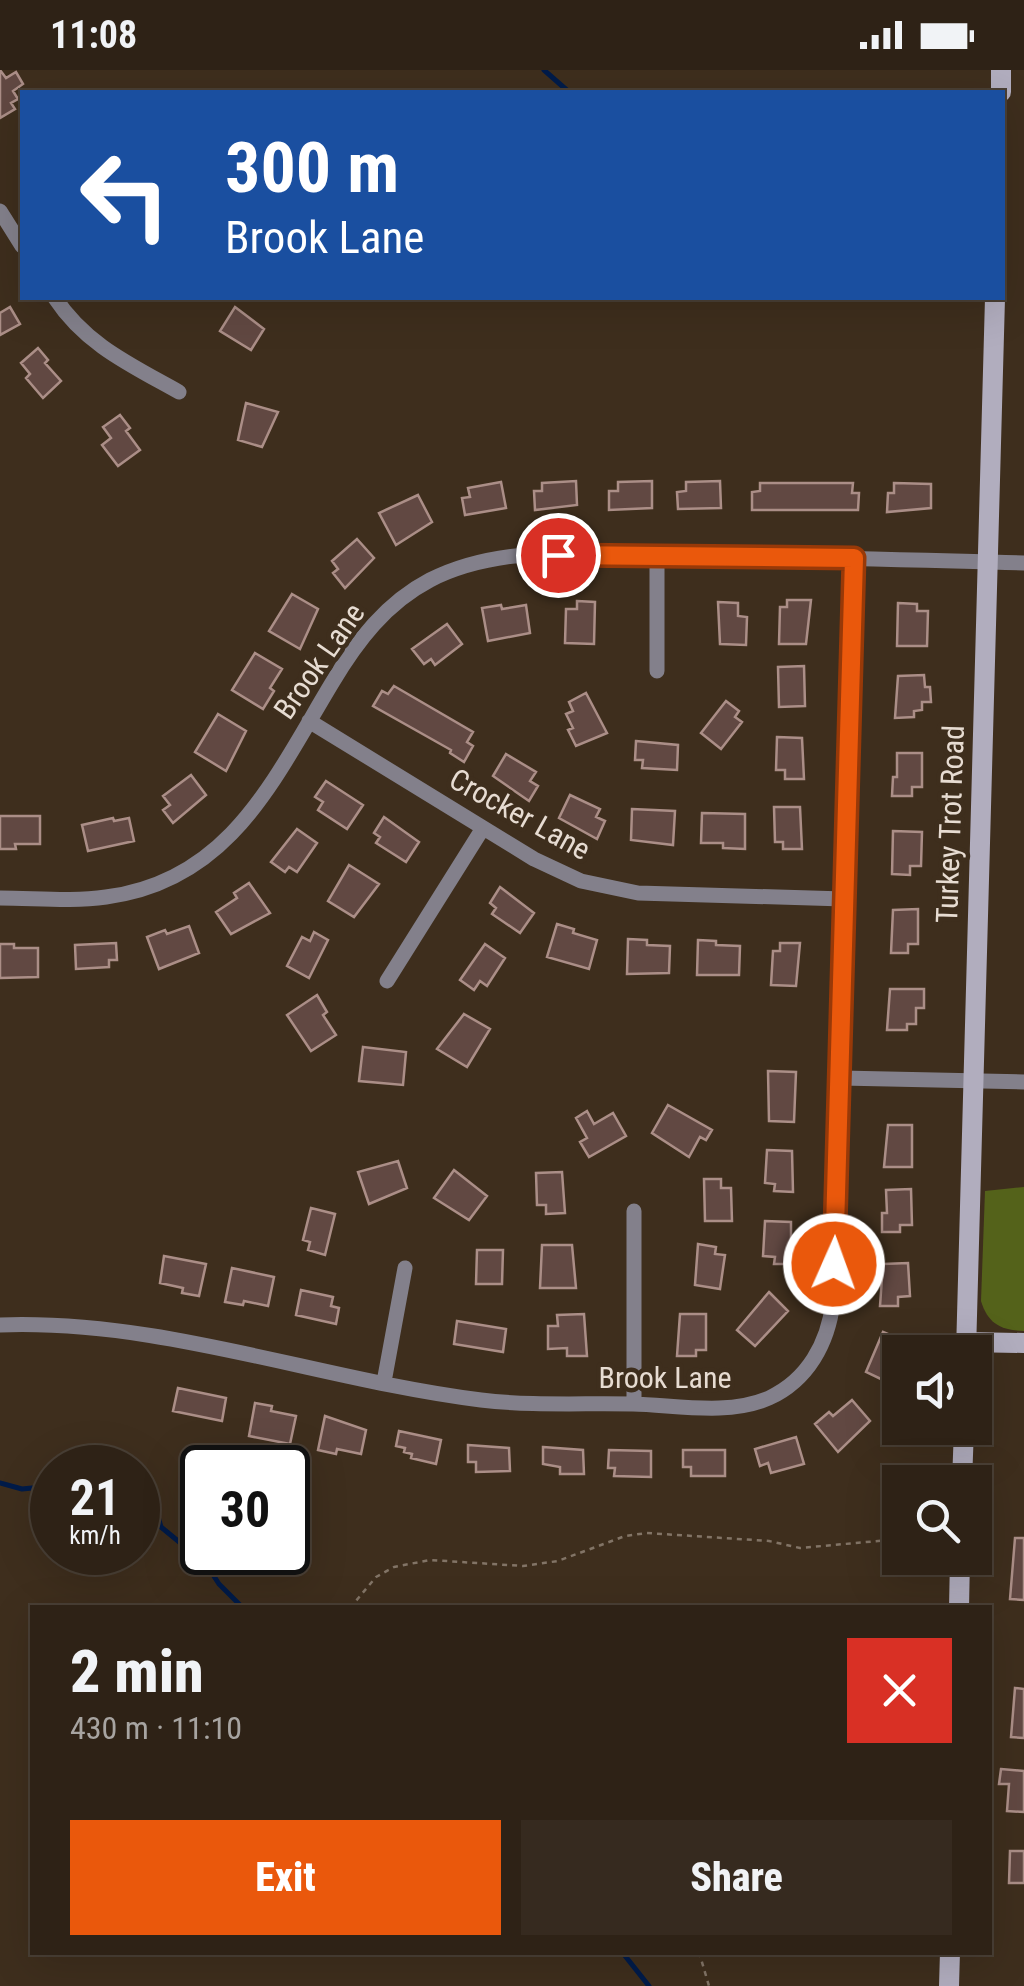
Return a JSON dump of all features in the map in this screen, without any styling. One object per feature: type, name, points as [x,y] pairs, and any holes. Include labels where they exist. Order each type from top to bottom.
[{"type":"street","points":[[2,220],[20,243]]},
{"type":"street","points":[[57,300],[92,342],[179,392]]},
{"type":"street","name":"Turkey Trot Road","points":[[966,1335],[995,300]]},
{"type":"street","name":"Brook Lane","points":[[0,898],[103,898],[136,891],[181,874],[225,843],[249,816],[348,655],[369,628],[393,605],[430,580],[480,561],[510,556],[658,556],[1024,563]]},
{"type":"street","points":[[657,671],[658,556]]},
{"type":"street","name":"Brook Lane","points":[[0,1324],[105,1328],[480,1400],[732,1408],[782,1390],[811,1364],[823,1344],[833,1302],[854,558]]},
{"type":"street","name":"Crocker Lane","points":[[309,721],[564,875],[614,890],[844,899]]},
{"type":"street","points":[[387,980],[483,828]]},
{"type":"street","points":[[840,1078],[1024,1082]]},
{"type":"street","points":[[634,1211],[634,1404]]},
{"type":"street","points":[[384,1382],[405,1268]]},
{"type":"street","points":[[992,1346],[1024,1344]]},
{"type":"street","points":[[959,1605],[960,1575]]},
{"type":"street","points":[[950,1955],[950,1986]]},
{"type":"path","points":[[353,1605],[376,1577],[394,1567],[430,1560],[523,1566],[558,1561],[625,1536],[647,1532],[769,1541],[800,1548],[882,1541]]},
{"type":"path","points":[[700,1955],[709,1986]]},
{"type":"green space","points":[[1024,1187],[1024,1331],[996,1324],[981,1301],[985,1191]]},
{"type":"building","points":[[0,70],[6,78],[16,72],[23,84],[13,91],[18,99],[11,103],[15,109],[0,118]]},
{"type":"building","points":[[10,307],[20,324],[0,335],[0,313]]},
{"type":"building","points":[[235,307],[264,329],[251,350],[220,331]]},
{"type":"building","points":[[38,348],[61,381],[43,398],[26,378],[30,374],[21,363]]},
{"type":"building","points":[[246,403],[278,412],[262,447],[238,440]]},
{"type":"building","points":[[120,415],[140,450],[118,466],[102,445],[111,438],[103,427]]},
{"type":"building","points":[[576,481],[577,505],[535,510],[534,491],[542,491],[542,483]]},
{"type":"building","points":[[652,481],[652,508],[609,510],[609,491],[618,491],[618,482]]},
{"type":"building","points":[[720,481],[721,508],[678,509],[677,492],[686,491],[686,482]]},
{"type":"building","points":[[501,482],[506,508],[465,515],[462,498],[470,497],[468,488]]},
{"type":"building","points":[[760,483],[853,483],[852,493],[859,493],[858,510],[752,510],[752,492],[760,491]]},
{"type":"building","points":[[894,483],[931,484],[931,508],[887,512],[888,493],[894,493]]},
{"type":"building","points":[[418,495],[432,522],[396,545],[379,513]]},
{"type":"building","points":[[357,539],[374,558],[345,588],[333,573],[338,569],[332,561]]},
{"type":"building","points":[[292,594],[318,609],[300,649],[269,631]]},
{"type":"building","points":[[787,600],[811,600],[806,644],[779,644],[780,607],[787,607]]},
{"type":"building","points":[[577,601],[595,602],[594,644],[565,643],[566,609],[577,609]]},
{"type":"building","points":[[718,602],[738,603],[738,616],[747,617],[746,645],[720,644]]},
{"type":"building","points":[[898,603],[917,604],[917,611],[928,611],[927,646],[897,646]]},
{"type":"building","points":[[501,605],[502,609],[526,605],[530,633],[488,641],[482,608]]},
{"type":"building","points":[[447,624],[462,644],[435,665],[431,659],[424,664],[412,649]]},
{"type":"building","points":[[255,653],[282,669],[263,709],[232,690]]},
{"type":"building","points":[[804,666],[805,706],[779,707],[778,667]]},
{"type":"building","points":[[924,675],[931,702],[922,702],[922,710],[914,711],[914,717],[895,718],[898,676]]},
{"type":"building","points":[[394,686],[473,732],[467,742],[473,746],[464,762],[451,750],[373,706],[382,691],[388,694]]},
{"type":"building","points":[[586,693],[607,733],[576,746],[566,714],[573,711],[569,702]]},
{"type":"building","points":[[726,701],[739,711],[735,717],[742,722],[721,749],[701,733]]},
{"type":"building","points":[[218,714],[246,731],[226,771],[195,752]]},
{"type":"building","points":[[777,737],[802,738],[804,779],[785,779],[785,770],[776,770]]},
{"type":"building","points":[[636,741],[678,745],[677,770],[642,768],[643,760],[635,760]]},
{"type":"building","points":[[897,753],[922,753],[922,787],[912,787],[912,796],[892,796]]},
{"type":"building","points":[[506,754],[536,772],[530,781],[538,786],[529,801],[493,776]]},
{"type":"building","points":[[191,775],[206,795],[173,823],[163,810],[170,805],[163,796]]},
{"type":"building","points":[[326,781],[363,805],[347,829],[318,810],[323,802],[315,797]]},
{"type":"building","points":[[570,795],[600,809],[596,817],[605,821],[597,839],[559,818]]},
{"type":"building","points":[[774,807],[800,807],[802,849],[783,849],[783,842],[775,842]]},
{"type":"building","points":[[632,809],[675,811],[673,845],[631,840]]},
{"type":"building","points":[[702,813],[745,814],[745,849],[701,843]]},
{"type":"building","points":[[0,816],[40,816],[40,844],[15,844],[16,849],[0,849]]},
{"type":"building","points":[[384,817],[419,842],[406,862],[376,843],[380,837],[374,833]]},
{"type":"building","points":[[129,818],[134,841],[88,851],[82,825]]},
{"type":"building","points":[[297,829],[317,843],[297,872],[289,867],[285,872],[271,862]]},
{"type":"building","points":[[893,831],[922,832],[921,866],[910,866],[910,875],[892,874]]},
{"type":"building","points":[[349,865],[379,884],[354,917],[328,901]]},
{"type":"building","points":[[249,883],[270,913],[231,934],[216,912],[237,898],[234,893]]},
{"type":"building","points":[[500,887],[534,913],[520,933],[492,914],[496,908],[490,903]]},
{"type":"building","points":[[918,909],[918,944],[908,944],[908,953],[891,953],[893,910]]},
{"type":"building","points":[[557,924],[597,940],[589,969],[547,957]]},
{"type":"building","points":[[189,926],[199,953],[159,969],[147,937]]},
{"type":"building","points":[[314,932],[328,940],[309,978],[287,966],[302,937],[310,941]]},
{"type":"building","points":[[628,939],[670,946],[669,973],[627,974]]},
{"type":"building","points":[[698,940],[740,946],[739,975],[697,975]]},
{"type":"building","points":[[116,943],[117,960],[109,960],[109,967],[76,969],[75,945]]},
{"type":"building","points":[[780,943],[800,943],[796,986],[771,985],[773,951],[780,951]]},
{"type":"building","points":[[0,944],[38,948],[38,977],[0,978]]},
{"type":"building","points":[[485,944],[505,958],[487,986],[480,981],[474,990],[460,980]]},
{"type":"building","points":[[890,989],[924,989],[924,1008],[916,1008],[916,1024],[907,1024],[907,1030],[887,1030]]},
{"type":"building","points":[[317,995],[327,1012],[323,1015],[336,1035],[311,1051],[287,1015]]},
{"type":"building","points":[[464,1014],[490,1029],[467,1067],[437,1049]]},
{"type":"building","points":[[363,1047],[406,1052],[403,1085],[359,1081]]},
{"type":"building","points":[[768,1071],[796,1072],[794,1122],[769,1121]]},
{"type":"building","points":[[668,1105],[712,1130],[706,1140],[700,1137],[689,1157],[652,1133]]},
{"type":"building","points":[[587,1111],[594,1124],[613,1113],[626,1136],[589,1157],[580,1142],[587,1138],[576,1118]]},
{"type":"building","points":[[888,1125],[912,1125],[912,1167],[884,1167]]},
{"type":"building","points":[[767,1150],[792,1151],[793,1192],[774,1191],[775,1184],[765,1183]]},
{"type":"building","points":[[398,1161],[407,1188],[369,1204],[358,1172]]},
{"type":"building","points":[[454,1170],[487,1196],[469,1220],[434,1198]]},
{"type":"building","points":[[562,1172],[565,1213],[546,1214],[546,1205],[537,1205],[536,1173]]},
{"type":"building","points":[[704,1179],[721,1179],[721,1188],[731,1188],[732,1221],[705,1221]]},
{"type":"building","points":[[911,1189],[912,1225],[900,1225],[900,1232],[882,1232],[882,1213],[887,1213],[886,1190]]},
{"type":"building","points":[[311,1208],[335,1214],[325,1255],[308,1250],[310,1242],[303,1240]]},
{"type":"building","points":[[765,1221],[791,1222],[791,1264],[774,1264],[775,1257],[763,1256]]},
{"type":"building","points":[[698,1244],[716,1247],[715,1254],[725,1255],[720,1289],[695,1285]]},
{"type":"building","points":[[542,1245],[572,1245],[576,1288],[540,1288]]},
{"type":"building","points":[[477,1250],[503,1250],[502,1284],[476,1284]]},
{"type":"building","points":[[164,1256],[206,1264],[199,1296],[160,1283]]},
{"type":"building","points":[[908,1263],[910,1296],[898,1297],[898,1306],[880,1306],[883,1264]]},
{"type":"building","points":[[232,1268],[274,1277],[268,1306],[225,1302]]},
{"type":"building","points":[[301,1290],[333,1297],[331,1306],[339,1308],[336,1324],[296,1315]]},
{"type":"building","points":[[769,1292],[788,1311],[755,1346],[737,1330]]},
{"type":"building","points":[[584,1314],[587,1356],[567,1356],[567,1348],[548,1349],[548,1326],[558,1326],[557,1315]]},
{"type":"building","points":[[680,1314],[706,1314],[706,1350],[696,1350],[696,1356],[677,1356]]},
{"type":"building","points":[[457,1321],[506,1329],[503,1352],[454,1344]]},
{"type":"building","points":[[883,1332],[890,1335],[882,1335],[882,1380],[866,1372]]},
{"type":"building","points":[[178,1388],[226,1398],[222,1421],[173,1411]]},
{"type":"building","points":[[852,1400],[870,1421],[838,1452],[815,1424],[829,1412],[833,1416]]},
{"type":"building","points":[[255,1403],[296,1416],[290,1444],[249,1436]]},
{"type":"building","points":[[325,1416],[366,1430],[361,1454],[318,1450]]},
{"type":"building","points":[[399,1431],[441,1440],[436,1464],[411,1458],[405,1448],[396,1446]]},
{"type":"building","points":[[796,1437],[804,1464],[771,1473],[768,1463],[760,1466],[755,1449]]},
{"type":"building","points":[[468,1445],[509,1448],[510,1471],[476,1472],[476,1462],[468,1462]]},
{"type":"building","points":[[543,1447],[583,1450],[584,1474],[560,1474],[560,1467],[543,1464]]},
{"type":"building","points":[[609,1450],[651,1451],[651,1477],[614,1476],[615,1468],[608,1468]]},
{"type":"building","points":[[683,1450],[725,1450],[725,1476],[691,1476],[691,1467],[683,1467]]},
{"type":"building","points":[[1015,1538],[1024,1538],[1024,1600],[1010,1599]]},
{"type":"building","points":[[1015,1688],[1024,1689],[1024,1738],[1011,1737]]},
{"type":"building","points":[[1001,1769],[1024,1771],[1024,1812],[1007,1811],[1009,1784],[999,1784]]},
{"type":"building","points":[[1010,1851],[1024,1851],[1024,1883],[1009,1883]]},
{"type":"waterway","points":[[544,70],[567,90]]},
{"type":"waterway","points":[[0,1483],[30,1488]]},
{"type":"waterway","points":[[160,1524],[206,1564],[240,1605]]},
{"type":"waterway","points":[[624,1955],[649,1986]]},
{"type":"route","points":[[558,555],[854,558],[834,1264]]}]
